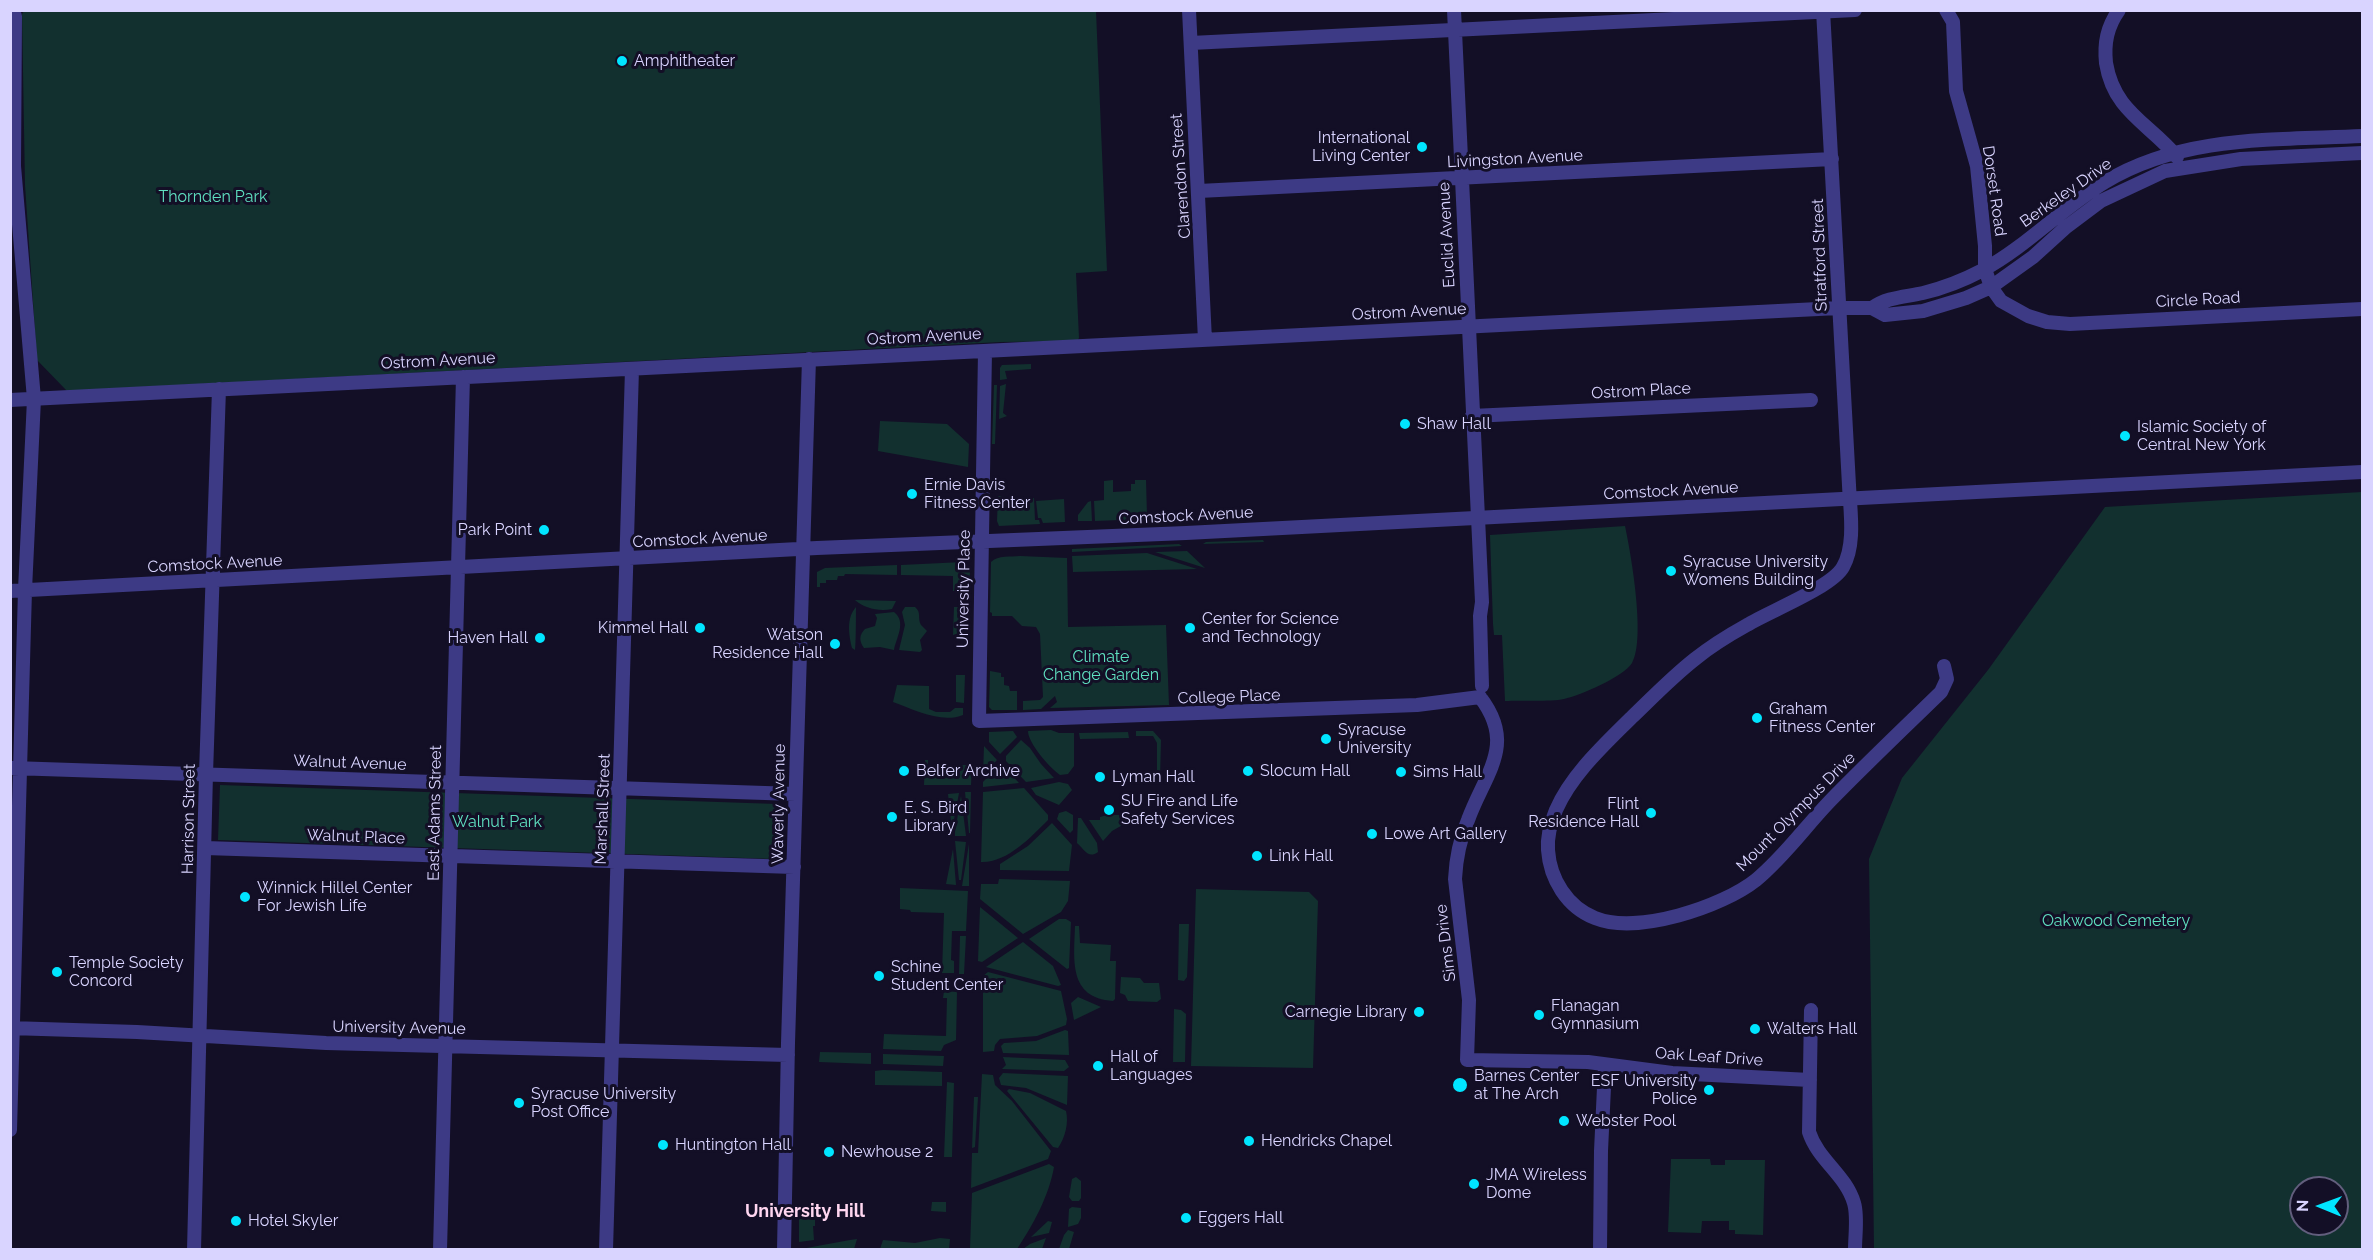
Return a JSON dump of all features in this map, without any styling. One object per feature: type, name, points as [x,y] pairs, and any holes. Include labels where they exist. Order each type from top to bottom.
[{"type":"street","name":"Clarendon Street","points":[[1189,10],[1205,340]]},
{"type":"street","name":"Euclid Avenue","points":[[1454,10],[1482,602],[1481,691]]},
{"type":"street","points":[[1191,43],[1855,10]]},
{"type":"street","name":"Dorset Road","points":[[1946,10],[1953,22],[1956,91],[1977,166],[1985,269],[1990,286]]},
{"type":"street","points":[[2119,10],[2105,40],[2108,70],[2115,94],[2184,166]]},
{"type":"street","name":"Stratford Street","points":[[1823,11],[1850,498]]},
{"type":"street","points":[[10,1130],[15,768],[34,399],[14,166],[14,18]]},
{"type":"street","name":"Berkeley Drive","points":[[1872,308],[1882,300],[1943,287],[1985,269],[2013,251],[2105,182],[2139,164],[2205,145],[2362,135]]},
{"type":"street","name":"Berkeley Drive","points":[[1838,308],[1872,308],[1885,315],[1923,310],[1966,298],[1990,286],[2033,257],[2101,201],[2151,176],[2184,166],[2241,159],[2362,153]]},
{"type":"street","name":"Livingston Avenue","points":[[1199,191],[1832,159]]},
{"type":"street","name":"Circle Road","points":[[1990,286],[2001,301],[2036,318],[2070,324],[2362,309]]},
{"type":"street","name":"Ostrom Avenue","points":[[10,400],[1838,308]]},
{"type":"street","name":"University Place","points":[[979,721],[985,351]]},
{"type":"street","name":"Waverly Avenue","points":[[784,1250],[809,359]]},
{"type":"street","name":"Marshall Street","points":[[606,1250],[632,369]]},
{"type":"street","name":"East Adams Street","points":[[440,1250],[463,377]]},
{"type":"street","name":"Harrison Street","points":[[194,1250],[206,774],[219,389]]},
{"type":"street","name":"Ostrom Place","points":[[1472,416],[1811,400]]},
{"type":"street","name":"Comstock Avenue","points":[[10,591],[804,549],[1295,528],[2362,472]]},
{"type":"street","name":"Mount Olympus Drive","points":[[1850,498],[1850,539],[1846,558],[1843,568],[1832,580],[1771,611],[1697,657],[1670,679],[1582,770],[1560,802],[1550,826],[1548,850],[1556,883],[1566,897],[1581,910],[1599,920],[1616,922],[1672,918],[1733,894],[1755,880],[1780,856],[1829,802],[1941,692],[1947,679],[1944,666]]},
{"type":"street","name":"College Place","points":[[979,721],[1405,706],[1481,691]]},
{"type":"street","name":"Sims Drive","points":[[1481,691],[1492,716],[1498,741],[1497,756],[1468,819],[1456,861],[1456,886],[1469,1000],[1467,1060],[1588,1062],[1605,1066]]},
{"type":"street","name":"Walnut Avenue","points":[[15,768],[795,794]]},
{"type":"street","name":"Walnut Place","points":[[205,848],[794,867]]},
{"type":"street","points":[[1811,1010],[1809,1132],[1813,1146],[1846,1184],[1851,1194],[1855,1206],[1855,1250]]},
{"type":"street","name":"University Avenue","points":[[12,1028],[326,1043],[788,1055]]},
{"type":"street","name":"Oak Leaf Drive","points":[[1605,1066],[1622,1065],[1672,1073],[1810,1080]]},
{"type":"street","points":[[1600,1250],[1605,1066]]},
{"type":"green space","name":"Thornden Park","points":[[25,10],[1096,11],[1107,271],[1076,273],[1079,338],[1077,341],[1001,342],[67,391],[37,360],[25,185],[22,14]]},
{"type":"green space","points":[[1031,364],[1031,369],[1005,371],[1007,379],[1000,380],[1002,365]]},
{"type":"green space","points":[[1006,384],[1003,413],[1007,416],[999,419],[1000,386]]},
{"type":"green space","points":[[994,385],[997,385],[995,444],[992,444]]},
{"type":"green space","points":[[880,421],[947,424],[969,444],[968,467],[878,451]]},
{"type":"green space","points":[[1113,480],[1113,492],[1131,491],[1131,484],[1135,484],[1135,480],[1146,480],[1147,516],[1145,519],[1095,521],[1094,501],[1104,500],[1104,481]]},
{"type":"green space","name":"Oakwood Cemetery","points":[[2362,492],[2362,1249],[1874,1249],[1869,859],[1902,778],[1988,670],[2105,507]]},
{"type":"green space","points":[[998,496],[1004,496],[1008,503],[1029,502],[1034,498],[1035,520],[1039,520],[1040,524],[999,526],[997,521]]},
{"type":"green space","points":[[1064,499],[1065,522],[1043,523],[1041,518],[1038,518],[1036,501]]},
{"type":"green space","points":[[1091,501],[1092,521],[1078,521],[1078,515]]},
{"type":"green space","points":[[1625,526],[1634,575],[1638,616],[1636,651],[1632,663],[1620,674],[1591,690],[1571,697],[1505,701],[1502,635],[1494,635],[1493,624],[1490,535]]},
{"type":"green space","points":[[1263,540],[1264,542],[1203,544],[1206,542]]},
{"type":"green space","points":[[1179,544],[1182,546],[1072,552],[1072,549]]},
{"type":"green space","points":[[1187,551],[1205,568],[1155,552]]},
{"type":"green space","points":[[1147,553],[1197,569],[1073,572],[1072,556]]},
{"type":"green space","name":"Climate Change Garden","points":[[1001,557],[1067,558],[1068,627],[1166,625],[1169,705],[1050,708],[1057,702],[1055,696],[1041,709],[1023,710],[1023,701],[1040,700],[1043,697],[1040,634],[1036,627],[1022,626],[1012,616],[992,616],[990,612],[991,562]]},
{"type":"green space","points":[[963,562],[970,572],[969,591],[953,591],[953,576],[901,575],[901,565]]},
{"type":"green space","points":[[897,565],[897,575],[845,574],[838,576],[837,580],[826,580],[826,583],[820,583],[820,587],[817,587],[817,572],[825,568]]},
{"type":"green space","points":[[855,600],[896,601],[892,609],[877,610]]},
{"type":"green space","points":[[856,607],[855,650],[852,648],[849,627]]},
{"type":"green space","points":[[905,607],[917,609],[921,625],[927,631],[920,640],[922,650],[920,652],[899,650],[905,625],[902,612]]},
{"type":"green space","points":[[954,607],[964,607],[967,610],[964,632],[953,635]]},
{"type":"green space","points":[[894,612],[900,620],[900,630],[894,650],[880,647],[864,648],[861,636],[865,629],[875,626],[877,618],[875,614]]},
{"type":"green space","points":[[990,671],[1001,673],[1001,677],[1004,677],[1004,685],[1009,686],[1010,691],[1017,691],[1017,710],[992,710],[989,707]]},
{"type":"green space","points":[[956,675],[965,675],[964,703],[956,702]]},
{"type":"green space","points":[[897,685],[929,686],[929,709],[936,712],[950,712],[955,708],[963,708],[963,715],[936,717],[893,702]]},
{"type":"green space","points":[[1051,730],[1059,733],[1074,733],[1074,766],[1068,774],[1060,775],[1045,761],[1031,742],[1028,731]]},
{"type":"green space","points":[[1013,731],[1017,737],[1000,754],[989,742],[989,732]]},
{"type":"green space","points":[[1136,731],[1153,731],[1161,740],[1160,779],[1123,778],[1123,775],[1157,775],[1157,743],[1153,736],[1136,736]]},
{"type":"green space","points":[[1128,732],[1129,738],[1080,739],[1079,733]]},
{"type":"green space","points":[[1021,740],[1054,778],[1026,782],[1006,761],[1006,756]]},
{"type":"green space","points":[[984,746],[997,760],[983,775]]},
{"type":"green space","points":[[925,760],[928,760],[928,768],[972,765],[971,785],[924,785]]},
{"type":"green space","points":[[1001,763],[1019,783],[983,787],[983,782]]},
{"type":"green space","points":[[1059,782],[1068,784],[1072,790],[1059,805],[1036,795],[1031,788]]},
{"type":"green space","name":"Walnut Park","points":[[220,785],[777,804],[775,859],[218,840]]},
{"type":"green space","points":[[1024,788],[1048,815],[1048,820],[1009,854],[981,862],[983,792]]},
{"type":"green space","points":[[965,792],[971,792],[970,833],[969,833]]},
{"type":"green space","points":[[959,793],[952,830],[948,794]]},
{"type":"green space","points":[[961,796],[966,836],[955,836],[955,832]]},
{"type":"green space","points":[[1066,811],[1073,815],[1073,830],[1070,833],[1057,819],[1059,813]]},
{"type":"green space","points":[[1128,815],[1128,822],[1112,831],[1103,841],[1089,820],[1100,820],[1100,817]]},
{"type":"green space","points":[[1078,818],[1081,818],[1097,843],[1098,852],[1095,854],[1087,853],[1077,843]]},
{"type":"green space","points":[[1052,823],[1072,845],[1069,871],[1000,870],[1000,864],[1028,846]]},
{"type":"green space","points":[[955,841],[966,842],[961,880],[959,880]]},
{"type":"green space","points":[[969,844],[969,886],[962,886]]},
{"type":"green space","points":[[953,849],[956,885],[946,884]]},
{"type":"green space","points":[[999,879],[1070,881],[1068,901],[1061,912],[1023,934],[980,899],[981,884],[998,884]]},
{"type":"green space","points":[[900,888],[968,891],[966,931],[952,931],[951,960],[954,961],[954,973],[942,973],[944,913],[911,912],[900,909]]},
{"type":"green space","points":[[1196,889],[1309,892],[1318,901],[1313,1068],[1191,1066]]},
{"type":"green space","points":[[980,907],[1018,938],[982,962],[978,961]]},
{"type":"green space","points":[[1059,919],[1071,922],[1069,968],[1067,969],[1029,939]]},
{"type":"green space","points":[[1179,924],[1189,924],[1187,977],[1184,981],[1178,980]]},
{"type":"green space","points":[[1075,926],[1079,926],[1080,943],[1111,945],[1110,961],[1116,961],[1115,999],[1113,1001],[1088,993],[1081,985],[1075,963]]},
{"type":"green space","points":[[960,936],[966,936],[964,974],[959,974]]},
{"type":"green space","points":[[1023,942],[1053,966],[1061,985],[986,967]]},
{"type":"green space","points":[[988,972],[1061,991],[1067,1019],[1066,1025],[1037,1036],[1000,1039],[994,1051],[983,1052],[983,976]]},
{"type":"green space","points":[[1121,977],[1140,978],[1144,983],[1159,983],[1161,999],[1157,1002],[1128,1001],[1125,995],[1120,993]]},
{"type":"green space","points":[[944,991],[957,992],[956,1040],[944,1045],[941,1051],[883,1049],[884,1034],[946,1036],[947,998],[943,998]]},
{"type":"green space","points":[[1078,997],[1101,1007],[1074,1020],[1071,1003]]},
{"type":"green space","points":[[1174,1009],[1186,1014],[1185,1062],[1173,1062]]},
{"type":"green space","points":[[1065,1030],[1068,1031],[1069,1055],[1003,1053],[1001,1046],[1004,1043],[1036,1041]]},
{"type":"green space","points":[[820,1052],[871,1053],[871,1064],[819,1062]]},
{"type":"green space","points":[[883,1054],[944,1056],[943,1066],[883,1064]]},
{"type":"green space","points":[[1003,1057],[1065,1060],[1069,1067],[1064,1071],[1002,1069],[1006,1065]]},
{"type":"green space","points":[[875,1071],[942,1072],[942,1086],[875,1085]]},
{"type":"green space","points":[[1003,1073],[1068,1076],[1067,1105],[1026,1088],[1001,1085],[999,1078]]},
{"type":"green space","points":[[982,1074],[993,1075],[995,1085],[1012,1101],[1051,1151],[1048,1159],[971,1188],[972,1153],[978,1153]]},
{"type":"green space","points":[[947,1082],[954,1083],[952,1157],[944,1157]]},
{"type":"green space","points":[[1009,1089],[1030,1093],[1066,1111],[1066,1130],[1058,1148],[1053,1147],[1007,1091]]},
{"type":"green space","points":[[974,1097],[978,1097],[975,1147],[972,1148]]},
{"type":"green space","points":[[1671,1159],[1710,1159],[1711,1165],[1725,1165],[1725,1160],[1765,1160],[1763,1235],[1735,1234],[1735,1230],[1729,1230],[1729,1221],[1702,1221],[1701,1233],[1668,1232]]},
{"type":"green space","points":[[1049,1164],[1054,1167],[1048,1189],[1017,1249],[970,1249],[972,1193]]},
{"type":"green space","points":[[1076,1177],[1081,1181],[1081,1198],[1079,1201],[1072,1201],[1069,1197],[1072,1179]]},
{"type":"green space","points":[[932,1202],[946,1202],[946,1212],[931,1211]]},
{"type":"green space","points":[[1081,1208],[1081,1218],[1078,1224],[1068,1227],[1069,1209]]},
{"type":"green space","points":[[832,1217],[815,1219],[814,1240],[799,1242],[799,1219]]},
{"type":"green space","points":[[1048,1221],[1052,1222],[1049,1233],[1031,1237]]},
{"type":"green space","points":[[1068,1230],[1074,1232],[1069,1249],[1059,1249],[1064,1235]]},
{"type":"green space","points":[[940,1238],[950,1239],[949,1249],[880,1249],[883,1240],[915,1243]]},
{"type":"green space","points":[[1046,1238],[1042,1249],[1023,1249],[1030,1244]]},
{"type":"green space","points":[[857,1239],[854,1249],[801,1249],[850,1240]]},
{"type":"place","name":"Amphitheater","points":[[622,61]]},
{"type":"place","name":"International Living Center","points":[[1422,147]]},
{"type":"place","name":"Shaw Hall","points":[[1405,424]]},
{"type":"place","name":"Islamic Society of Central New York","points":[[2125,436]]},
{"type":"place","name":"Ernie Davis Fitness Center","points":[[912,494]]},
{"type":"place","name":"Park Point","points":[[544,530]]},
{"type":"place","name":"Syracuse University Womens Building","points":[[1671,571]]},
{"type":"place","name":"Kimmel Hall","points":[[700,628]]},
{"type":"place","name":"Center for Science and Technology","points":[[1190,628]]},
{"type":"place","name":"Haven Hall","points":[[540,638]]},
{"type":"place","name":"Watson Residence Hall","points":[[835,644]]},
{"type":"place","name":"Graham Fitness Center","points":[[1757,718]]},
{"type":"place","name":"Syracuse University","points":[[1326,739]]},
{"type":"place","name":"Belfer Archive","points":[[904,771]]},
{"type":"place","name":"Slocum Hall","points":[[1248,771]]},
{"type":"place","name":"Sims Hall","points":[[1401,772]]},
{"type":"place","name":"Lyman Hall","points":[[1100,777]]},
{"type":"place","name":"SU Fire and Life Safety Services","points":[[1109,810]]},
{"type":"place","name":"Flint Residence Hall","points":[[1651,813]]},
{"type":"place","name":"E. S. Bird Library","points":[[892,817]]},
{"type":"place","name":"Lowe Art Gallery","points":[[1372,834]]},
{"type":"place","name":"Link Hall","points":[[1257,856]]},
{"type":"place","name":"Winnick Hillel Center For Jewish Life","points":[[245,897]]},
{"type":"place","name":"Temple Society Concord","points":[[57,972]]},
{"type":"place","name":"Schine Student Center","points":[[879,976]]},
{"type":"place","name":"Carnegie Library","points":[[1419,1012]]},
{"type":"place","name":"Flanagan Gymnasium","points":[[1539,1015]]},
{"type":"place","name":"Walters Hall","points":[[1755,1029]]},
{"type":"place","name":"Hall of Languages","points":[[1098,1066]]},
{"type":"place","name":"Barnes Center at The Arch","points":[[1460,1085]]},
{"type":"place","name":"ESF University Police","points":[[1709,1090]]},
{"type":"place","name":"Syracuse University Post Office","points":[[519,1103]]},
{"type":"place","name":"Webster Pool","points":[[1564,1121]]},
{"type":"place","name":"Hendricks Chapel","points":[[1249,1141]]},
{"type":"place","name":"Huntington Hall","points":[[663,1145]]},
{"type":"place","name":"Newhouse 2","points":[[829,1152]]},
{"type":"place","name":"JMA Wireless Dome","points":[[1474,1184]]},
{"type":"place","name":"Eggers Hall","points":[[1186,1218]]},
{"type":"place","name":"Hotel Skyler","points":[[236,1221]]},
{"type":"district","name":"University Hill","points":[[805,1212]]}]
